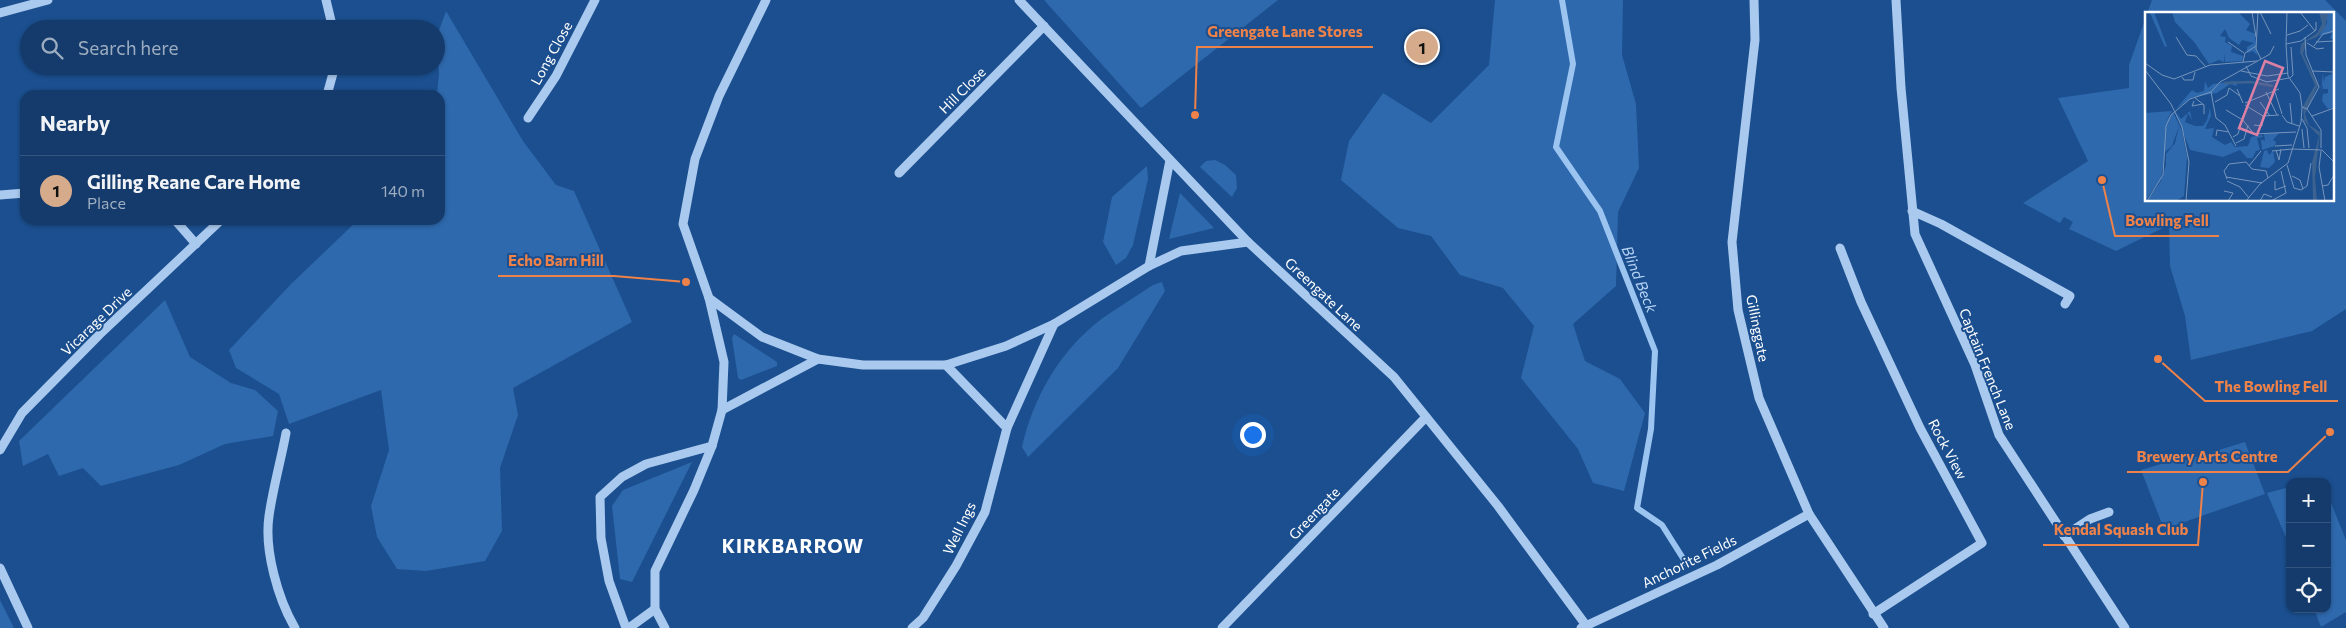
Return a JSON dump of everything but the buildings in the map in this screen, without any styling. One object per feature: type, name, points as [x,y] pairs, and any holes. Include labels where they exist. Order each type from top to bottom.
[{"type":"street","points":[[0,14],[48,0]]},
{"type":"street","points":[[326,0],[331,20]]},
{"type":"street","name":"Long Close","points":[[528,118],[556,76],[595,0]]},
{"type":"street","points":[[665,628],[656,609],[655,571],[694,490],[712,446],[722,410],[724,362],[708,298],[683,224],[695,159],[719,96],[766,0]]},
{"type":"street","name":"Greengate Lane","points":[[1019,0],[1248,242],[1394,377],[1498,506],[1584,627]]},
{"type":"street","name":"Gillinggate","points":[[1754,0],[1755,40],[1732,242],[1738,310],[1758,398],[1808,514],[1884,628]]},
{"type":"street","name":"Captain French Lane","points":[[1896,0],[1901,88],[1915,234],[1975,366],[1999,435],[2125,628]]},
{"type":"street","name":"Hill Close","points":[[899,173],[1044,26]]},
{"type":"street","points":[[328,90],[333,75]]},
{"type":"street","points":[[1149,266],[1170,160]]},
{"type":"street","points":[[0,195],[20,193]]},
{"type":"street","points":[[1912,211],[1948,228],[2070,296],[2065,304]]},
{"type":"street","points":[[179,225],[196,244]]},
{"type":"street","name":"Vicarage Drive","points":[[0,450],[22,413],[100,334],[216,225]]},
{"type":"street","points":[[708,298],[762,337],[818,359],[863,365],[946,365],[1006,346],[1054,324],[1149,266],[1181,251],[1248,242]]},
{"type":"street","name":"Rock View","points":[[1840,248],[1861,302],[1920,428],[1982,543],[1874,614]]},
{"type":"street","name":"Well Ings","points":[[912,628],[923,618],[956,566],[984,512],[1008,428],[1054,324]]},
{"type":"street","points":[[722,410],[818,359]]},
{"type":"street","points":[[946,365],[1008,428]]},
{"type":"street","name":"Greengate","points":[[1222,628],[1426,417]]},
{"type":"street","points":[[286,433],[269,518],[271,567],[288,615],[295,628]]},
{"type":"street","points":[[656,609],[627,628],[608,581],[601,538],[600,497],[622,477],[646,464],[712,446]]},
{"type":"street","points":[[2064,536],[2090,519],[2109,512]]},
{"type":"street","name":"Anchorite Fields","points":[[1584,627],[1716,565],[1808,514]]},
{"type":"street","points":[[0,568],[28,628]]},
{"type":"shaded area","points":[[1044,0],[1278,0],[1141,108]]},
{"type":"shaded area","points":[[1495,0],[1623,0],[1622,55],[1636,104],[1639,168],[1618,212],[1616,286],[1573,324],[1585,361],[1620,379],[1645,413],[1624,491],[1593,483],[1578,449],[1521,378],[1534,326],[1503,288],[1460,275],[1431,236],[1398,228],[1341,180],[1349,141],[1383,93],[1431,123],[1489,65]]},
{"type":"shaded area","points":[[2152,0],[2325,0],[2346,21],[2346,309],[2312,331],[2191,360],[2185,316],[2170,266],[2169,225],[2116,251],[2069,229],[2073,222],[2064,217],[2060,223],[2023,203],[2088,161],[2058,98],[2129,88],[2129,65],[2145,20],[2145,201],[2334,201],[2334,12],[2148,12]]},
{"type":"shaded area","points":[[446,11],[523,141],[556,185],[574,191],[632,322],[513,388],[518,415],[500,468],[502,531],[485,561],[426,571],[397,569],[377,537],[371,506],[389,450],[381,390],[289,424],[279,394],[236,368],[229,350],[291,284],[353,225],[445,225],[445,90],[437,90],[439,75],[445,75],[445,20],[443,20]]},
{"type":"shaded area","points":[[1215,160],[1225,165],[1236,175],[1237,188],[1232,197],[1200,167],[1206,161]]},
{"type":"shaded area","points":[[1147,166],[1148,179],[1133,245],[1126,258],[1116,265],[1103,242],[1112,197]]},
{"type":"shaded area","points":[[1180,193],[1214,228],[1169,239]]},
{"type":"shaded area","points":[[1162,282],[1165,291],[1118,368],[1028,457],[1022,447],[1027,429],[1040,395],[1058,364],[1095,324],[1153,285]]},
{"type":"shaded area","points":[[165,300],[190,357],[231,383],[255,390],[278,411],[273,436],[225,444],[179,465],[101,486],[83,468],[59,476],[48,454],[23,466],[19,441]]},
{"type":"shaded area","points":[[734,334],[777,362],[777,366],[741,380],[738,378],[732,338]]},
{"type":"shaded area","points":[[2245,442],[2265,494],[2164,529],[2141,470],[2174,460],[2176,463]]},
{"type":"shaded area","points":[[692,462],[632,582],[620,579],[612,506],[623,490]]},
{"type":"shaded area","points":[[2286,488],[2286,538],[2267,493]]},
{"type":"shaded area","points":[[2331,503],[2346,540],[2346,612],[2321,627],[2316,613],[2331,613]]},
{"type":"shaded area","points":[[0,600],[14,628],[0,628]]},
{"type":"waterway","name":"Blind Beck","points":[[1562,0],[1573,64],[1556,147],[1600,211],[1655,351],[1651,429],[1637,508],[1662,525],[1686,563]]},
{"type":"place","name":"Gilling Reane Care Home","points":[[1422,47]]},
{"type":"place","name":"Greengate Lane Stores","points":[[1195,115]]},
{"type":"place","name":"Bowling Fell","points":[[2102,180]]},
{"type":"place","name":"Echo Barn Hill","points":[[686,282]]},
{"type":"place","name":"The Bowling Fell","points":[[2158,359]]},
{"type":"place","name":"Brewery Arts Centre","points":[[2330,432]]},
{"type":"place","name":"Kendal Squash Club","points":[[2203,482]]},
{"type":"district","name":"KIRKBARROW","points":[[793,545]]}]
